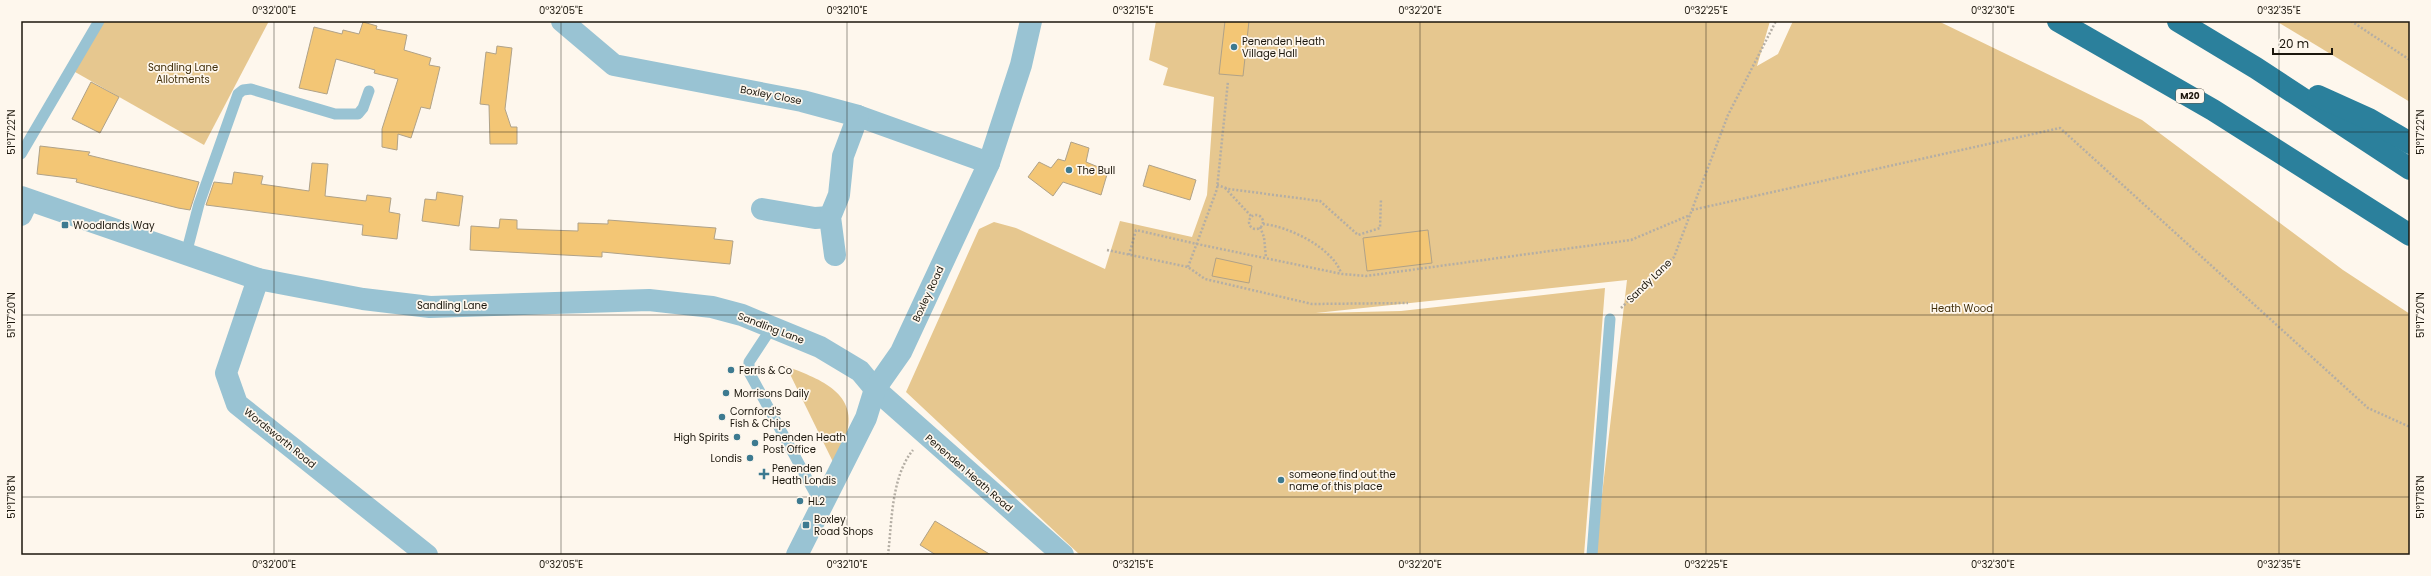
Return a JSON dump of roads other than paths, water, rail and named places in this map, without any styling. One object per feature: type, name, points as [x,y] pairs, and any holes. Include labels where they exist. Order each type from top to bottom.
[{"type":"highway","name":"M20","points":[[2058,21],[2213,110],[2410,235]]},
{"type":"highway","points":[[2178,21],[2256,68],[2410,169]]},
{"type":"highway","points":[[2256,68],[2369,119],[2410,143]]},
{"type":"street","name":"Boxley Close","points":[[562,21],[614,65],[802,101],[858,116],[989,163]]},
{"type":"street","name":"Boxley Road","points":[[797,555],[827,500],[866,418],[875,389],[901,352],[989,163],[1021,65],[1031,21]]},
{"type":"street","points":[[835,255],[830,217],[839,195],[843,156],[858,116]]},
{"type":"street","name":"Sandling Lane","points":[[23,204],[186,254],[258,279],[362,299],[430,306],[649,300],[712,308],[772,327],[844,360],[860,371],[875,389]]},
{"type":"street","points":[[762,209],[815,218],[830,217]]},
{"type":"street","name":"Wordsworth Road","points":[[258,279],[226,373],[237,404],[426,555]]},
{"type":"street","name":"Penenden Heath Road","points":[[875,389],[1063,555]]},
{"type":"lane","points":[[21,154],[99,21]]},
{"type":"lane","points":[[186,254],[199,204],[238,94],[243,90],[251,89],[335,114],[348,115],[358,114],[363,108],[368,91]]},
{"type":"lane","points":[[1592,555],[1610,319]]},
{"type":"lane","points":[[772,327],[749,362],[749,372],[816,495],[827,500]]},
{"type":"place","name":"Penenden Heath Village Hall","points":[[1234,47]]},
{"type":"place","name":"The Bull","points":[[1069,170]]},
{"type":"place","name":"Woodlands Way","points":[[65,225]]},
{"type":"place","name":"Ferris & Co","points":[[731,370]]},
{"type":"place","name":"Morrisons Daily","points":[[726,393]]},
{"type":"place","name":"Cornford's Fish & Chips","points":[[722,417]]},
{"type":"place","name":"High Spirits","points":[[737,437]]},
{"type":"place","name":"Penenden Heath Post Office","points":[[755,443]]},
{"type":"place","name":"Londis","points":[[750,458]]},
{"type":"place","name":"Penenden Heath Londis","points":[[764,474]]},
{"type":"place","name":"someone find out the name of this place","points":[[1281,480]]},
{"type":"place","name":"HL2","points":[[800,501]]},
{"type":"place","name":"Boxley Road Shops","points":[[806,525]]},
{"type":"park label","name":"Sandling Lane Allotments","points":[[183,72]]},
{"type":"park label","name":"Heath Wood","points":[[1962,308]]}]
